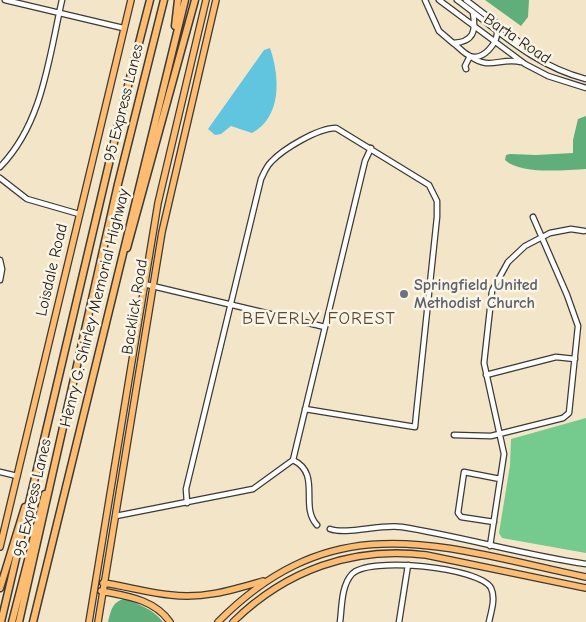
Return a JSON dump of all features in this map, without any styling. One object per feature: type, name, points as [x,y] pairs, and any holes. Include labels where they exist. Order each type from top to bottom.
[{"type":"highway","name":"Henry G. Shirley Memorial Highway","points":[[1,622],[150,0]]},
{"type":"highway","name":"95 Express Lanes","points":[[19,622],[133,120],[164,0]]},
{"type":"highway","points":[[173,44],[178,0]]},
{"type":"highway","name":"Henry G. Shirley Memorial Highway","points":[[33,622],[185,0]]},
{"type":"highway","points":[[116,279],[134,228],[195,0]]},
{"type":"highway","points":[[12,622],[42,503],[54,469]]},
{"type":"highway","points":[[0,588],[17,529],[33,485]]},
{"type":"main road","name":"Loisdale Road","points":[[0,547],[131,0]]},
{"type":"main road","name":"Backlick Road","points":[[89,622],[158,203],[206,0]]},
{"type":"main road","name":"Backlick Road","points":[[98,622],[153,286],[173,178],[216,0]]},
{"type":"main road","points":[[218,622],[243,598],[269,578],[297,563],[328,552],[359,545],[391,542],[438,546],[586,577]]},
{"type":"main road","points":[[234,622],[262,597],[288,580],[325,564],[371,554],[426,555],[586,588]]},
{"type":"main road","points":[[97,582],[171,595],[195,596],[222,593],[269,578]]},
{"type":"main road","points":[[95,590],[150,604],[170,622]]},
{"type":"street","points":[[4,0],[123,28]]},
{"type":"street","points":[[0,167],[16,148],[32,120],[62,0]]},
{"type":"street","points":[[425,0],[439,31],[470,56],[481,63],[488,64],[515,60],[522,62]]},
{"type":"street","name":"Barta Road","points":[[439,0],[522,62],[548,76],[586,88]]},
{"type":"street","name":"Barta Road","points":[[456,0],[537,60],[558,70],[586,79]]},
{"type":"street","points":[[466,0],[508,32],[537,60]]},
{"type":"street","points":[[454,42],[470,39],[475,26],[474,13]]},
{"type":"street","points":[[470,56],[482,55],[495,42],[497,31]]},
{"type":"street","points":[[466,69],[465,66],[470,56]]},
{"type":"street","points":[[187,503],[186,489],[262,179],[271,161],[284,151],[328,128],[343,131],[429,185],[437,201],[415,427],[305,409]]},
{"type":"street","points":[[116,516],[253,489],[293,460],[365,162],[371,148]]},
{"type":"street","points":[[0,178],[27,199],[79,214]]},
{"type":"street","points":[[454,435],[477,437],[501,434],[563,418],[569,413],[578,334],[576,318],[532,217]]},
{"type":"street","points":[[490,546],[504,454],[501,434],[486,375],[484,358],[488,321],[495,285],[502,270],[517,252],[541,237],[564,230],[584,231]]},
{"type":"street","points":[[0,260],[0,280]]},
{"type":"street","points":[[144,284],[325,327]]},
{"type":"street","points":[[486,375],[556,357],[575,359]]},
{"type":"street","points":[[293,460],[301,464],[307,473],[310,488],[309,510],[317,525]]},
{"type":"street","points":[[0,472],[17,476]]},
{"type":"street","points":[[494,522],[461,517],[458,513],[464,472],[500,479]]},
{"type":"street","points":[[0,515],[7,517]]},
{"type":"street","points":[[330,529],[339,531],[372,526],[393,526],[586,564]]},
{"type":"street","points":[[399,622],[408,565]]},
{"type":"street","points":[[340,622],[345,586],[354,572],[369,566],[408,565],[472,576],[487,584],[493,595],[490,622]]},
{"type":"green space","points":[[485,0],[529,0],[528,17],[521,26]]},
{"type":"green space","points":[[586,116],[586,169],[532,170],[512,165],[505,160],[506,155],[510,154],[573,153],[573,140],[578,119]]},
{"type":"green space","points":[[586,418],[586,553],[502,538],[499,533],[510,465],[511,439]]},
{"type":"green space","points":[[125,599],[151,611],[163,622],[108,622],[111,610],[115,604]]},
{"type":"water","points":[[270,48],[277,83],[274,107],[269,117],[262,126],[252,133],[231,126],[221,134],[215,135],[208,129],[264,50]]},
{"type":"place","name":"Springfield United Methodist Church","points":[[404,294]]},
{"type":"district","name":"BEVERLY FOREST","points":[[319,319]]}]
